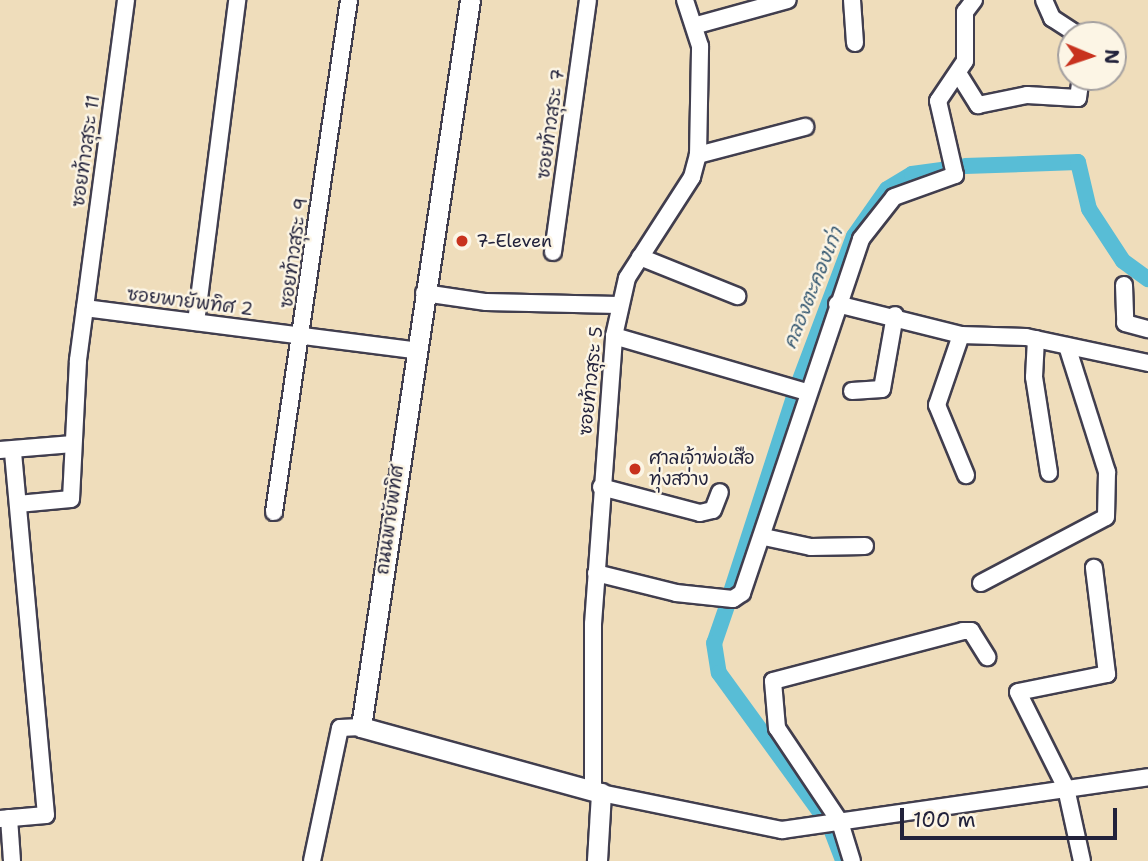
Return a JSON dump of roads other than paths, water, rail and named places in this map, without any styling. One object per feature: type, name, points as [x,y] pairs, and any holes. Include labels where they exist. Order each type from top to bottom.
[{"type":"street","name":"ซอยท้าวสุระ 11","points":[[18,504],[71,499],[85,308],[126,0]]},
{"type":"street","points":[[196,322],[237,0]]},
{"type":"street","name":"ซอยท้าวสุระ 9","points":[[274,512],[302,336],[349,0]]},
{"type":"street","name":"ถนนพายัพทิศ","points":[[361,727],[415,350],[470,0]]},
{"type":"street","name":"ซอยท้าวสุระ 7","points":[[553,253],[588,0]]},
{"type":"street","name":"ซอยท้าวสุระ 5","points":[[597,791],[596,573],[614,336],[618,305],[640,257],[692,177],[698,155],[697,25],[685,0]]},
{"type":"street","points":[[697,25],[788,0]]},
{"type":"street","points":[[852,0],[855,43]]},
{"type":"street","points":[[596,573],[733,599],[742,593],[764,537],[807,392],[861,239],[894,197],[955,174],[939,101],[965,61],[965,12],[974,0]]},
{"type":"street","points":[[1044,0],[1052,18],[1057,21]]},
{"type":"street","points":[[958,73],[975,104],[1027,95],[1078,98],[1079,91]]},
{"type":"street","points":[[698,155],[805,127]]},
{"type":"street","points":[[640,257],[737,296]]},
{"type":"street","points":[[1124,285],[1125,323],[1148,329]]},
{"type":"street","points":[[424,293],[486,302],[618,305]]},
{"type":"street","points":[[837,304],[895,315],[961,335],[1036,340],[1146,363],[1148,380]]},
{"type":"street","name":"ซอยพายัพทิศ 2","points":[[85,308],[415,350]]},
{"type":"street","points":[[852,391],[881,391],[895,315]]},
{"type":"street","points":[[961,335],[937,405],[966,475]]},
{"type":"street","points":[[614,336],[807,392]]},
{"type":"street","points":[[1036,340],[1034,377],[1049,473]]},
{"type":"street","points":[[981,583],[1105,517],[1107,472],[1067,346]]},
{"type":"street","points":[[12,861],[4,819],[46,815],[18,504],[7,450],[73,444]]},
{"type":"street","points":[[601,486],[707,513],[720,492]]},
{"type":"street","points":[[764,537],[817,548],[865,546]]},
{"type":"street","points":[[1082,861],[1066,788],[1018,692],[1107,674],[1094,568]]},
{"type":"street","points":[[852,861],[839,822],[777,728],[773,681],[963,631],[971,631],[987,657]]},
{"type":"street","points":[[312,861],[340,728],[361,727],[597,791],[782,830],[1148,777]]},
{"type":"street","points":[[597,791],[597,861]]},
{"type":"waterway","name":"คลองตะคองเก่า","points":[[965,166],[1078,162],[1089,209],[1123,261],[1148,279]]},
{"type":"waterway","name":"คลองตะคองเก่า","points":[[798,385],[854,236],[887,189],[912,174],[942,170]]},
{"type":"waterway","name":"คลองตะคองเก่า","points":[[731,592],[795,394]]},
{"type":"waterway","name":"คลองตะคองเก่า","points":[[727,606],[714,643],[719,673],[825,819]]},
{"type":"waterway","name":"คลองตะคองเก่า","points":[[831,829],[843,861]]},
{"type":"place","name":"7-Eleven","points":[[462,241]]},
{"type":"place","name":"ศาลเจ้าพ่อเสือ ทุ่งสว่าง","points":[[635,469]]}]
